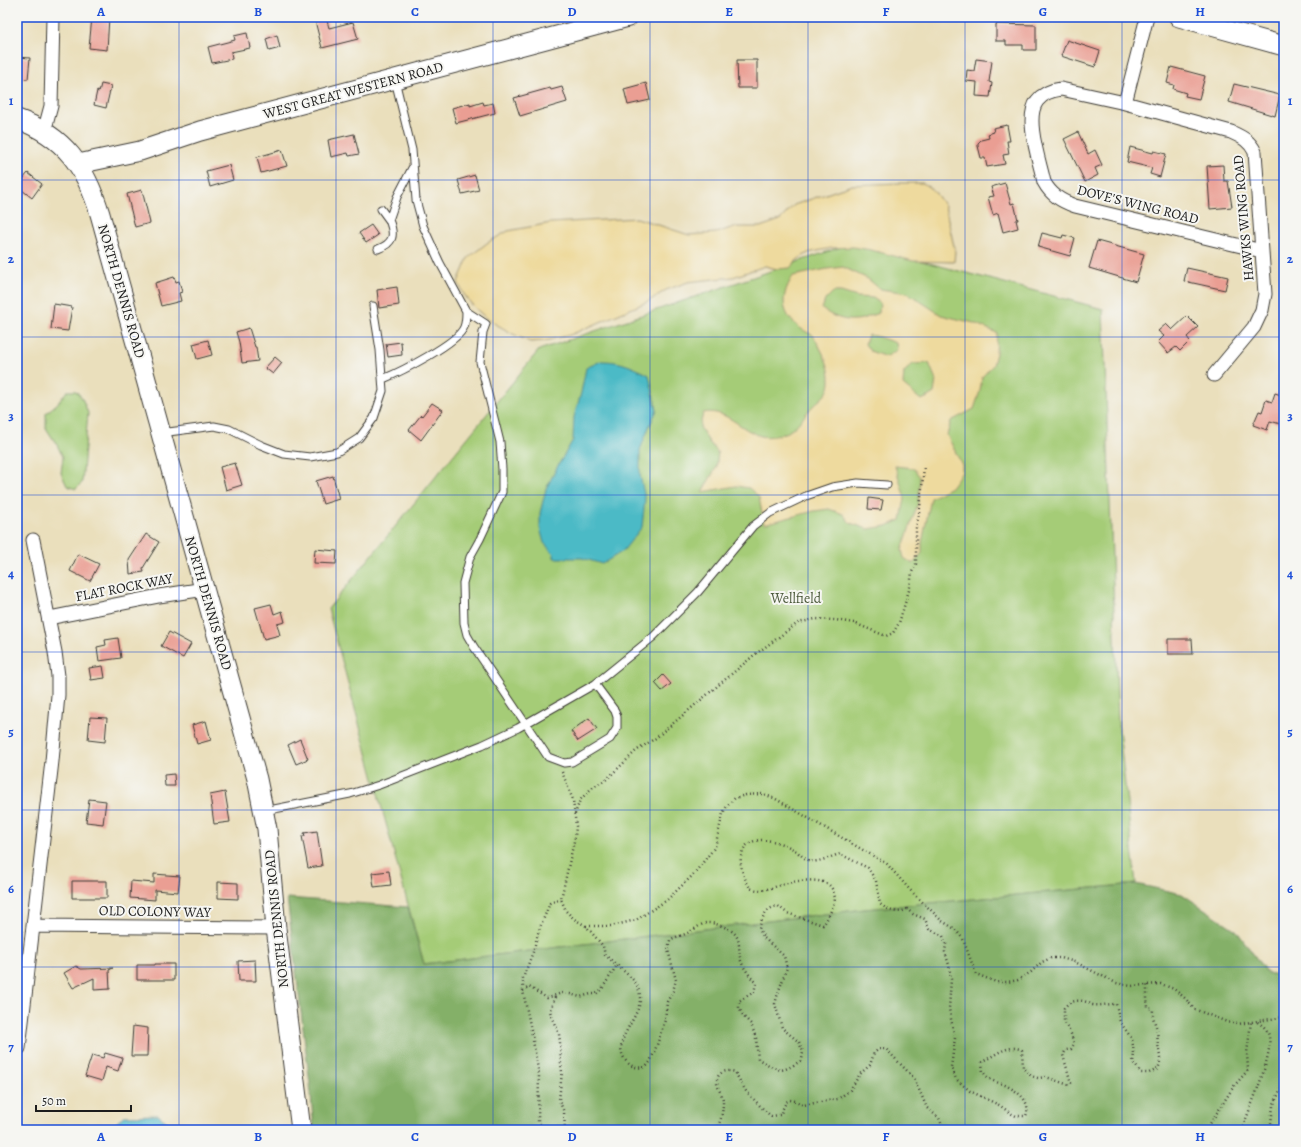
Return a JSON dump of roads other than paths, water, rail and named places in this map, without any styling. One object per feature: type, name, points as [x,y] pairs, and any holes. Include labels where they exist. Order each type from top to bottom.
[{"type":"main road","name":"WEST GREAT WESTERN ROAD","points":[[78,164],[140,151],[200,131],[628,17]]},
{"type":"main road","points":[[1179,17],[1284,46]]},
{"type":"main road","name":"NORTH DENNIS ROAD","points":[[17,119],[44,132],[63,147],[78,164],[95,198],[247,738],[264,811],[276,928],[301,1130]]},
{"type":"street","points":[[44,132],[51,106],[53,17]]},
{"type":"street","points":[[1125,103],[1147,17]]},
{"type":"street","name":"DOVE'S WING ROAD","points":[[1125,103],[1062,88],[1053,90],[1038,100],[1032,115],[1033,131],[1044,182],[1048,190],[1065,202],[1075,206],[1262,252]]},
{"type":"street","name":"HAWKS WING ROAD","points":[[1125,103],[1231,132],[1247,140],[1252,146],[1257,160],[1265,294],[1262,310],[1254,327],[1214,375]]},
{"type":"street","points":[[20,1048],[58,695],[58,676],[49,618],[33,540]]},
{"type":"street","name":"FLAT ROCK WAY","points":[[49,618],[159,596],[205,589]]},
{"type":"street","name":"OLD COLONY WAY","points":[[34,926],[276,928]]},
{"type":"lane","points":[[395,80],[412,150],[416,200],[424,226],[440,264],[466,311],[486,324],[483,332],[480,362],[500,442],[502,492],[470,557],[463,583],[464,623],[467,635],[525,724],[548,756],[556,761],[564,763],[572,762],[610,739],[617,728],[617,717],[615,711],[594,684]]},
{"type":"lane","points":[[389,220],[397,198],[413,168]]},
{"type":"lane","points":[[378,249],[391,241],[393,236],[389,220],[381,209]]},
{"type":"lane","points":[[161,432],[214,426],[229,429],[284,454],[310,457],[337,452],[359,438],[374,418],[383,391],[378,334],[373,306]]},
{"type":"lane","points":[[383,379],[418,362],[458,335],[465,326],[466,311]]},
{"type":"lane","points":[[264,811],[350,794],[378,785],[482,745],[525,724],[594,684],[653,637],[698,592],[753,526],[770,513],[806,496],[832,487],[858,483],[887,485]]},
{"type":"water","points":[[601,361],[626,365],[649,375],[657,410],[640,450],[640,475],[645,499],[642,527],[623,551],[602,564],[582,558],[554,558],[554,554],[544,543],[540,528],[540,513],[546,489],[573,440],[574,417],[586,368]]},
{"type":"water","points":[[158,1115],[171,1125],[174,1130],[110,1130],[123,1116]]},
{"type":"park label","name":"Wellfield","points":[[796,598]]}]
